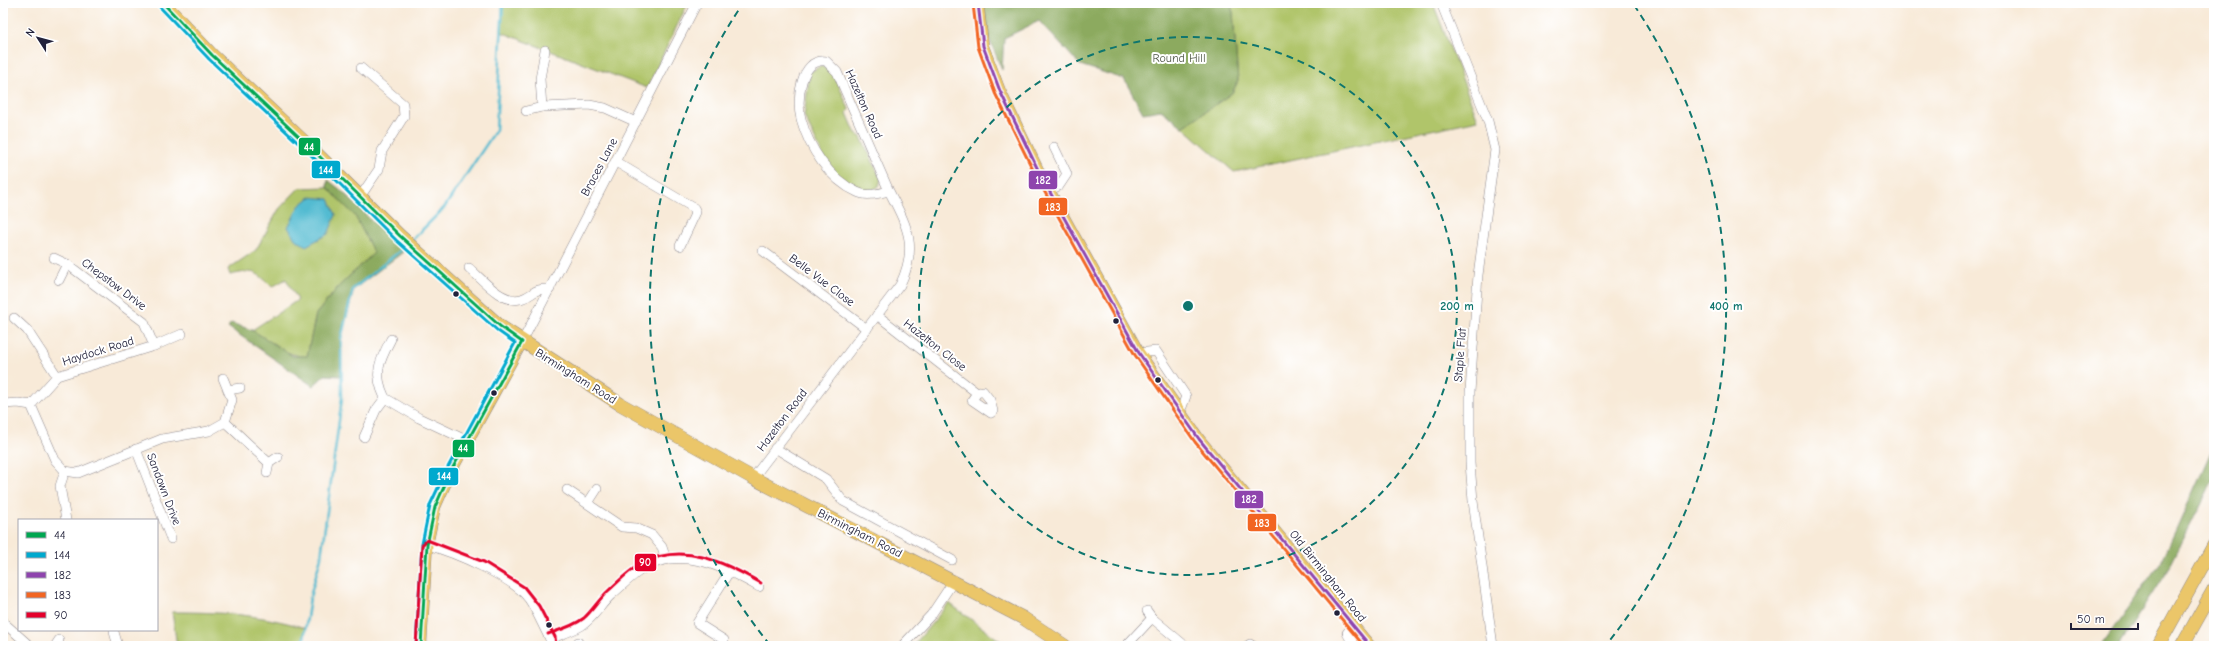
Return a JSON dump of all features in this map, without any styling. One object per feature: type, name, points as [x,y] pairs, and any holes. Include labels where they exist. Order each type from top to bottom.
[{"type":"highway","name":"Birmingham Road","points":[[163,3],[212,54],[415,250],[501,327],[522,342],[620,404],[752,478],[1023,618],[1065,646]]},
{"type":"highway","points":[[2159,645],[2214,546]]},
{"type":"highway","points":[[2182,646],[2214,589]]},
{"type":"main road","name":"Old Birmingham Road","points":[[978,3],[983,46],[1000,91],[1050,190],[1139,353],[1177,409],[1352,627],[1370,646]]},
{"type":"main road","points":[[421,646],[427,545],[435,507],[451,471],[522,342]]},
{"type":"street","name":"Braces Lane","points":[[522,342],[550,290],[582,224],[616,162],[696,3]]},
{"type":"street","name":"Staple Flat","points":[[1441,3],[1488,121],[1495,150],[1478,275],[1470,392],[1470,463],[1472,502],[1493,646]]},
{"type":"street","points":[[542,107],[540,79],[545,50]]},
{"type":"street","name":"Hazelton Road","points":[[752,478],[900,285],[910,256],[905,223],[889,191],[837,72],[826,61],[812,64],[805,73],[800,93],[800,118],[810,142],[826,168],[842,183],[857,192],[871,195],[889,191]]},
{"type":"street","points":[[360,197],[380,169],[382,152],[404,116],[403,104],[361,68]]},
{"type":"street","points":[[526,111],[542,107],[589,105],[605,108],[636,122]]},
{"type":"street","points":[[1050,190],[1059,186],[1067,174],[1054,147]]},
{"type":"street","points":[[616,162],[694,208],[696,212],[694,220],[680,246]]},
{"type":"street","name":"Belle Vue Close","points":[[763,251],[867,329]]},
{"type":"street","name":"Chepstow Drive","points":[[54,258],[67,264],[144,322],[154,346]]},
{"type":"street","name":"Chepstow Drive","points":[[59,280],[67,264]]},
{"type":"street","points":[[469,268],[500,294],[510,299],[521,299],[539,289],[550,290]]},
{"type":"street","name":"Hazelton Close","points":[[878,315],[978,394]]},
{"type":"street","points":[[14,318],[27,330],[58,376]]},
{"type":"street","points":[[27,330],[32,322]]},
{"type":"street","name":"Haydock Road","points":[[31,405],[58,376],[154,346],[182,334]]},
{"type":"street","points":[[391,339],[378,364],[378,384],[385,398],[419,418],[468,441]]},
{"type":"street","points":[[3,404],[18,402],[31,405],[55,460],[65,470],[78,473],[136,449],[162,440],[209,431],[225,422],[232,400],[223,378]]},
{"type":"street","points":[[228,390],[240,388]]},
{"type":"street","points":[[364,437],[376,410],[385,398]]},
{"type":"street","points":[[225,422],[269,463]]},
{"type":"street","points":[[775,448],[826,479],[843,501],[952,560]]},
{"type":"street","name":"Sandown Drive","points":[[136,449],[171,539]]},
{"type":"street","points":[[267,473],[269,463],[278,457]]},
{"type":"street","points":[[65,470],[60,486],[66,519]]},
{"type":"street","points":[[588,503],[597,489]]},
{"type":"street","points":[[567,490],[622,527],[636,528],[652,535],[662,547],[666,559]]},
{"type":"street","points":[[427,545],[464,558],[512,584],[528,598],[551,643],[582,625],[634,574],[646,567],[666,559],[686,558],[712,564],[759,587]]},
{"type":"street","points":[[724,640],[697,623],[729,572]]},
{"type":"street","points":[[902,646],[931,615],[954,582]]},
{"type":"street","points":[[1126,646],[1149,614],[1183,644]]},
{"type":"street","points":[[3,622],[30,646]]},
{"type":"street","points":[[1352,627],[1347,633],[1354,646]]},
{"type":"street","points":[[114,632],[118,646]]},
{"type":"street","points":[[1247,646],[1250,644],[1254,646]]},
{"type":"green space","points":[[503,3],[688,3],[647,88],[501,32]]},
{"type":"green space","name":"Round Hill","points":[[983,3],[1230,3],[1233,12],[1238,81],[1232,93],[1183,127],[1161,110],[1143,113],[1124,79],[1080,65],[1039,21],[1004,38],[1002,70],[988,36]]},
{"type":"green space","points":[[1230,3],[1433,3],[1478,120],[1234,172],[1183,127],[1232,93],[1238,81],[1233,12]]},
{"type":"green space","points":[[821,66],[833,72],[849,109],[847,113],[856,134],[861,137],[881,179],[879,186],[872,191],[854,188],[830,168],[821,154],[804,116],[810,72]]},
{"type":"green space","points":[[328,180],[341,190],[403,252],[354,289],[341,339],[341,376],[325,375],[313,386],[228,327],[231,323],[252,330],[293,356],[307,356],[316,314],[339,286],[374,253],[355,216],[327,187]]},
{"type":"green space","points":[[327,187],[355,215],[374,253],[339,286],[316,314],[307,357],[299,356],[284,351],[271,344],[252,330],[298,300],[286,279],[272,287],[258,274],[244,272],[230,275],[228,269],[256,250],[279,209],[299,188]]},
{"type":"green space","points":[[2214,445],[2214,478],[2170,566],[2119,646],[2101,646],[2164,556]]},
{"type":"green space","points":[[949,603],[1007,646],[913,646]]},
{"type":"green space","points":[[172,612],[239,615],[288,623],[305,628],[303,646],[177,646]]},
{"type":"water","points":[[310,197],[329,199],[336,215],[328,234],[306,246],[295,239],[288,227],[299,206]]},
{"type":"waterway","points":[[411,241],[444,208],[496,130],[503,3]]},
{"type":"waterway","points":[[303,646],[310,597],[321,557],[342,398],[341,339],[353,289],[406,246]]},
{"type":"transit line","name":"44","points":[[163,3],[212,55],[314,151],[400,236],[501,327],[522,342],[451,471],[435,507],[427,545],[421,646]]},
{"type":"transit line","name":"182","points":[[978,3],[983,46],[1000,91],[1041,176],[1139,353],[1199,439],[1370,646]]},
{"type":"transit line","name":"183","points":[[973,4],[978,47],[995,93],[1037,178],[1135,355],[1195,442],[1364,646]]},
{"type":"transit line","name":"144","points":[[159,6],[209,59],[311,155],[396,240],[498,331],[515,343],[447,469],[430,505],[422,544],[416,646]]},
{"type":"transit line","name":"90","points":[[416,646],[422,545],[427,540],[484,562],[524,587],[539,606],[555,637],[556,645]]},
{"type":"transit line","name":"90","points":[[548,634],[567,628],[580,621],[605,594],[628,573],[637,566],[656,557],[672,554],[687,554],[702,557],[732,568],[761,583]]}]
